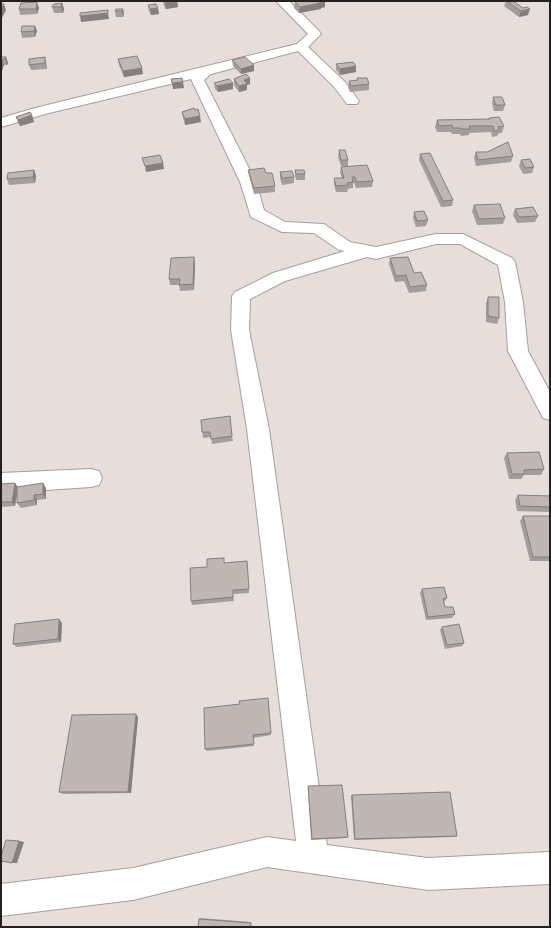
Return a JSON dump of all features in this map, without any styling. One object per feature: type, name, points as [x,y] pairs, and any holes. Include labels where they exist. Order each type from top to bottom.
[{"type":"street","points":[[1,124],[40,111],[301,47],[315,34],[282,1]]},
{"type":"street","points":[[301,47],[340,85],[352,101]]},
{"type":"street","points":[[206,71],[197,79],[248,182],[257,213],[282,227],[318,228],[345,246],[376,253],[436,239],[463,239],[506,262],[514,302],[518,351],[550,412]]},
{"type":"street","points":[[313,858],[258,429],[240,330],[241,296],[280,277],[367,251]]},
{"type":"street","points":[[1,483],[91,478]]},
{"type":"street","points":[[1,900],[133,884],[268,852],[428,874],[550,868]]},
{"type":"building","points":[[164,1],[177,1],[165,3]]},
{"type":"building","points":[[325,1],[300,7],[295,2]]},
{"type":"building","points":[[507,1],[513,1],[523,8],[527,7],[530,9],[521,11]]},
{"type":"building","points":[[37,2],[36,9],[19,9],[21,3]]},
{"type":"building","points":[[62,3],[61,7],[52,7],[54,4]]},
{"type":"building","points":[[156,4],[158,8],[150,9],[148,5]]},
{"type":"building","points":[[116,9],[123,9],[122,11],[115,11]]},
{"type":"building","points":[[108,10],[108,13],[80,16],[80,13]]},
{"type":"building","points":[[22,26],[35,26],[34,31],[21,32]]},
{"type":"building","points":[[137,56],[142,68],[123,71],[118,59]]},
{"type":"building","points":[[1,57],[6,57],[1,63]]},
{"type":"building","points":[[45,57],[45,63],[29,65],[29,59]]},
{"type":"building","points":[[245,57],[254,65],[241,69],[232,60]]},
{"type":"building","points":[[353,62],[356,66],[340,69],[336,64]]},
{"type":"building","points":[[246,74],[250,78],[244,80],[247,84],[239,86],[234,79]]},
{"type":"building","points":[[182,78],[183,82],[172,83],[171,79]]},
{"type":"building","points":[[357,78],[367,78],[369,84],[351,86],[349,81],[358,80]]},
{"type":"building","points":[[229,79],[233,83],[217,86],[214,83]]},
{"type":"building","points":[[493,97],[502,97],[505,105],[496,105]]},
{"type":"building","points":[[194,108],[195,110],[198,109],[200,116],[185,119],[182,112]]},
{"type":"building","points":[[30,112],[32,115],[18,120],[16,117]]},
{"type":"building","points":[[499,117],[504,126],[498,127],[499,130],[494,131],[493,126],[469,126],[470,129],[462,129],[453,128],[452,125],[439,126],[437,120],[490,119],[489,118]]},
{"type":"building","points":[[508,142],[513,156],[478,160],[476,152],[487,152]]},
{"type":"building","points":[[339,150],[345,150],[348,160],[341,160]]},
{"type":"building","points":[[430,153],[453,200],[443,201],[420,154]]},
{"type":"building","points":[[160,155],[163,163],[145,166],[142,158]]},
{"type":"building","points":[[530,159],[534,167],[525,168],[521,160]]},
{"type":"building","points":[[367,165],[373,181],[357,182],[355,177],[352,177],[353,182],[347,183],[348,185],[336,186],[334,178],[344,178],[341,167]]},
{"type":"building","points":[[264,168],[266,173],[272,173],[275,186],[254,188],[248,170]]},
{"type":"building","points":[[34,170],[33,177],[7,179],[8,173]]},
{"type":"building","points":[[295,170],[304,170],[305,174],[296,174]]},
{"type":"building","points":[[292,171],[294,177],[282,178],[280,172]]},
{"type":"building","points":[[500,204],[505,218],[479,219],[474,205]]},
{"type":"building","points":[[533,207],[538,216],[519,217],[515,209]]},
{"type":"building","points":[[424,211],[428,220],[417,221],[414,212]]},
{"type":"building","points":[[194,257],[193,284],[179,285],[180,279],[169,279],[171,258]]},
{"type":"building","points":[[408,257],[414,273],[421,272],[427,285],[410,287],[406,275],[396,276],[390,258]]},
{"type":"building","points":[[488,297],[499,297],[499,318],[488,316]]},
{"type":"building","points":[[230,416],[232,436],[211,439],[210,432],[202,432],[201,420]]},
{"type":"building","points":[[539,452],[544,469],[524,470],[524,474],[512,474],[507,453]]},
{"type":"building","points":[[15,483],[12,502],[1,502],[1,484]]},
{"type":"building","points":[[43,483],[43,494],[34,495],[34,500],[17,503],[17,487]]},
{"type":"building","points":[[518,495],[550,496],[550,507],[520,506]]},
{"type":"building","points":[[523,516],[550,516],[550,557],[533,557]]},
{"type":"building","points":[[224,558],[224,563],[247,561],[249,589],[233,590],[233,597],[191,601],[190,568],[207,567],[207,559]]},
{"type":"building","points":[[444,587],[447,598],[443,599],[445,607],[453,607],[455,614],[428,617],[422,589]]},
{"type":"building","points":[[59,619],[58,639],[13,644],[15,624]]},
{"type":"building","points":[[459,624],[464,643],[447,645],[442,627]]},
{"type":"building","points":[[268,698],[271,733],[253,735],[254,744],[205,749],[204,708],[240,704],[239,701]]},
{"type":"building","points":[[136,714],[128,792],[59,792],[72,715]]},
{"type":"building","points":[[342,785],[348,837],[312,839],[308,786]]},
{"type":"building","points":[[450,792],[457,836],[355,839],[352,795]]},
{"type":"building","points":[[6,840],[19,841],[12,863],[1,861]]},
{"type":"building","points":[[199,919],[251,923],[251,927],[198,927]]}]
